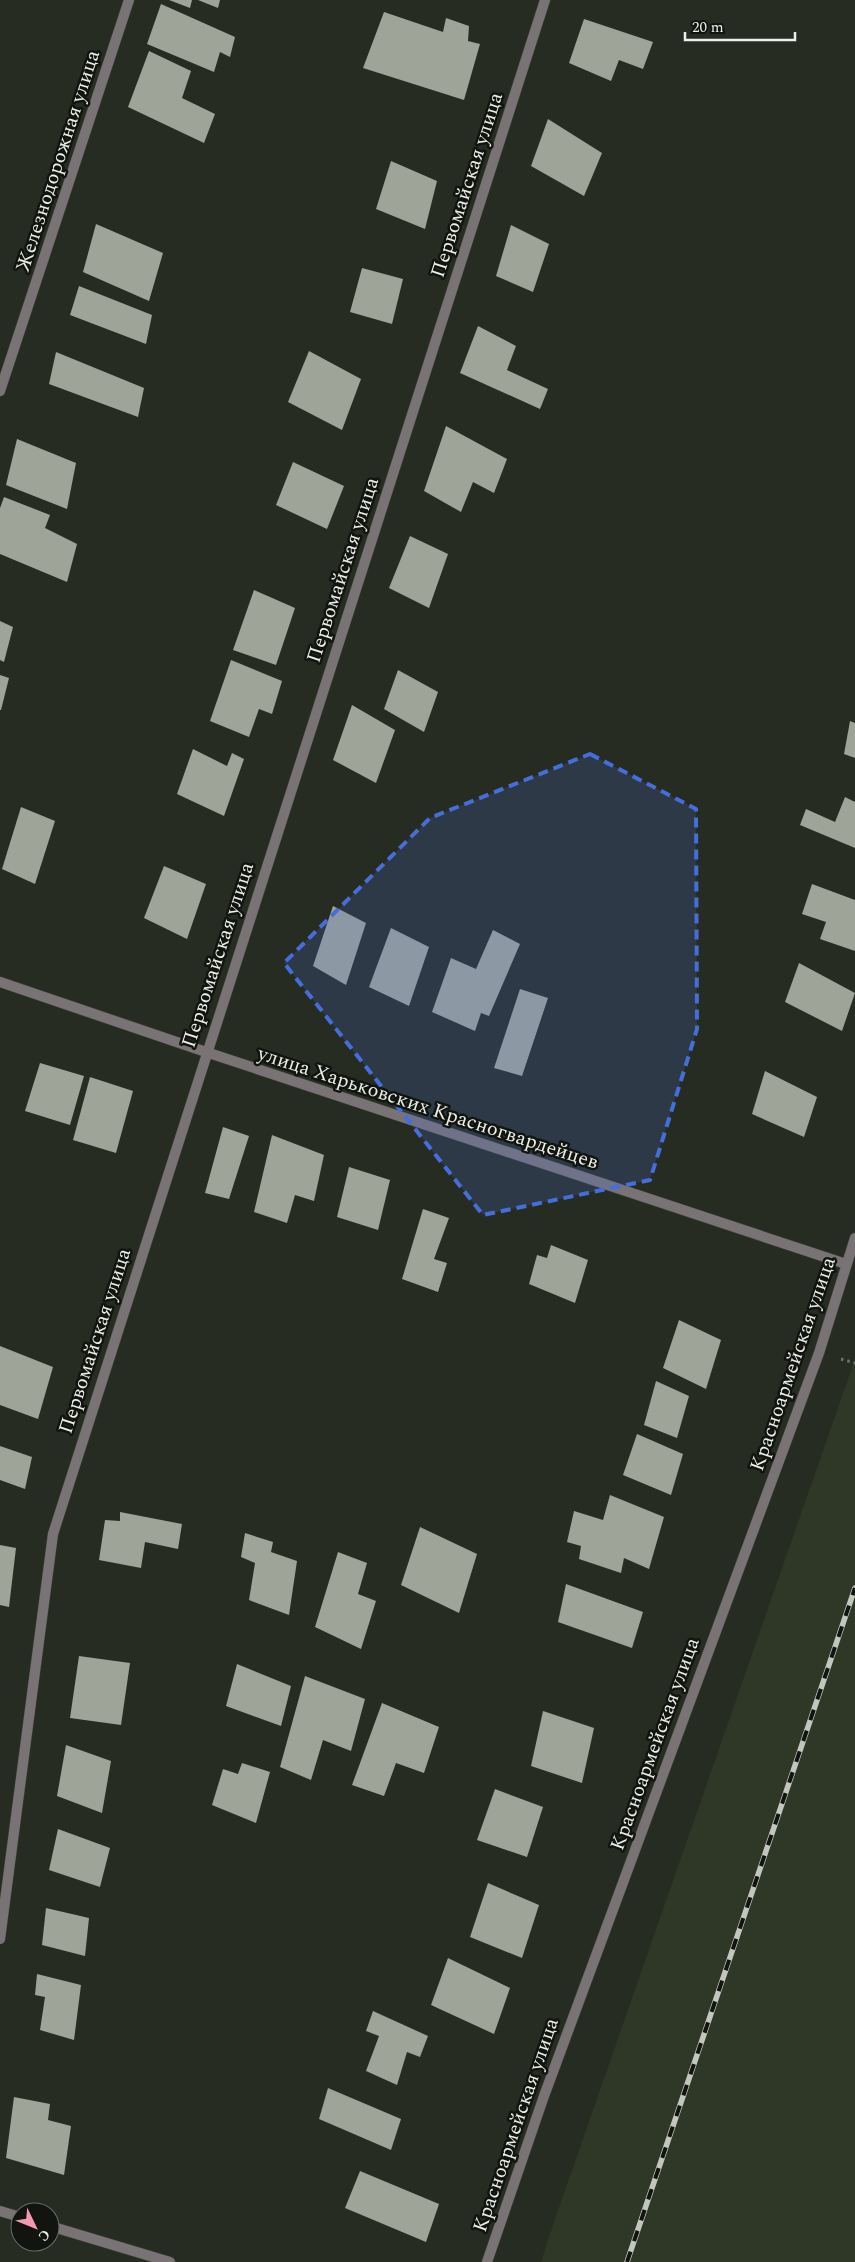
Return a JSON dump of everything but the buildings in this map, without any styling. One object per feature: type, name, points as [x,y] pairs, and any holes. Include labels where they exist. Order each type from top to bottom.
[{"type":"street","name":"Железнодорожная улица","points":[[0,391],[129,0]]},
{"type":"street","name":"Первомайская улица","points":[[0,1939],[53,1534],[206,1052],[545,0]]},
{"type":"street","name":"улица Харьковских Красногвардейцев","points":[[0,982],[846,1264]]},
{"type":"street","name":"Красноармейская улица","points":[[487,2262],[547,2087],[819,1353],[855,1238]]},
{"type":"street","points":[[60,2229],[170,2262]]},
{"type":"highlighted area","points":[[590,754],[696,809],[697,1029],[650,1180],[483,1215],[371,1076],[284,963],[430,818]]},
{"type":"shaded area","points":[[855,1359],[855,2262],[541,2262],[555,2219]]},
{"type":"railway","points":[[627,2262],[855,1588]]}]
